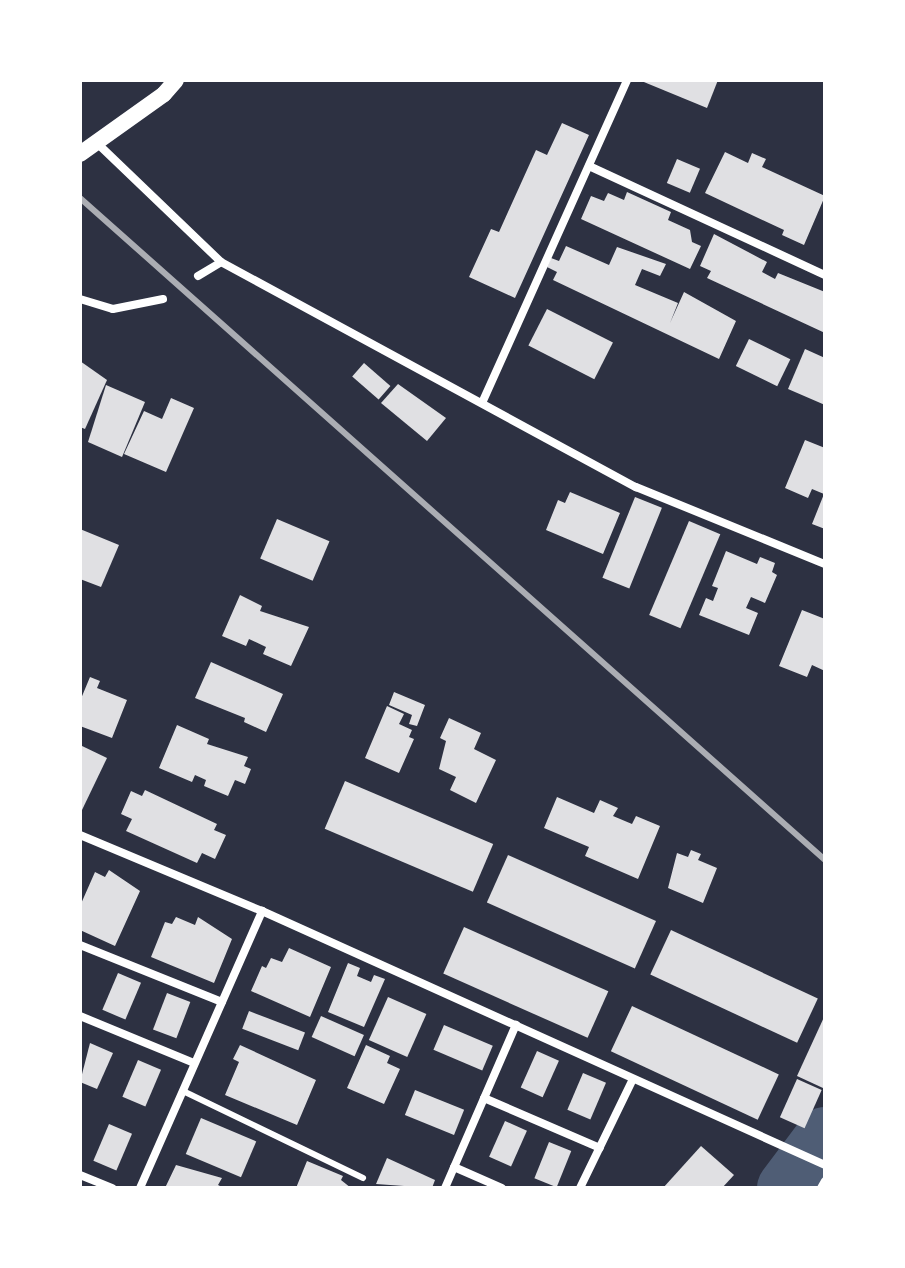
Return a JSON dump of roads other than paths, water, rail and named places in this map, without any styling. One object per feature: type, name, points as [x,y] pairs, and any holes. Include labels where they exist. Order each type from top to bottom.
[{"type":"main road","points":[[80,154],[98,144],[176,80]]},
{"type":"street","points":[[482,403],[627,80]]},
{"type":"street","points":[[98,144],[221,262],[636,487],[825,564]]},
{"type":"street","points":[[589,166],[825,275]]},
{"type":"street","points":[[198,276],[221,262]]},
{"type":"street","points":[[80,299],[113,309],[163,299]]},
{"type":"street","points":[[80,835],[262,911],[516,1025],[632,1081],[822,1163]]},
{"type":"street","points":[[140,1188],[262,911]]},
{"type":"street","points":[[80,945],[222,1002]]},
{"type":"street","points":[[80,1016],[194,1063]]},
{"type":"street","points":[[445,1188],[516,1025]]},
{"type":"street","points":[[580,1188],[632,1081]]},
{"type":"street","points":[[484,1098],[600,1148]]},
{"type":"street","points":[[454,1167],[502,1188]]},
{"type":"street","points":[[80,1175],[112,1188]]},
{"type":"street","points":[[821,1188],[825,1181]]},
{"type":"lane","points":[[183,1091],[363,1178]]},
{"type":"waterway","points":[[786,1188],[825,1136]]},
{"type":"railway","points":[[80,198],[825,860]]}]
